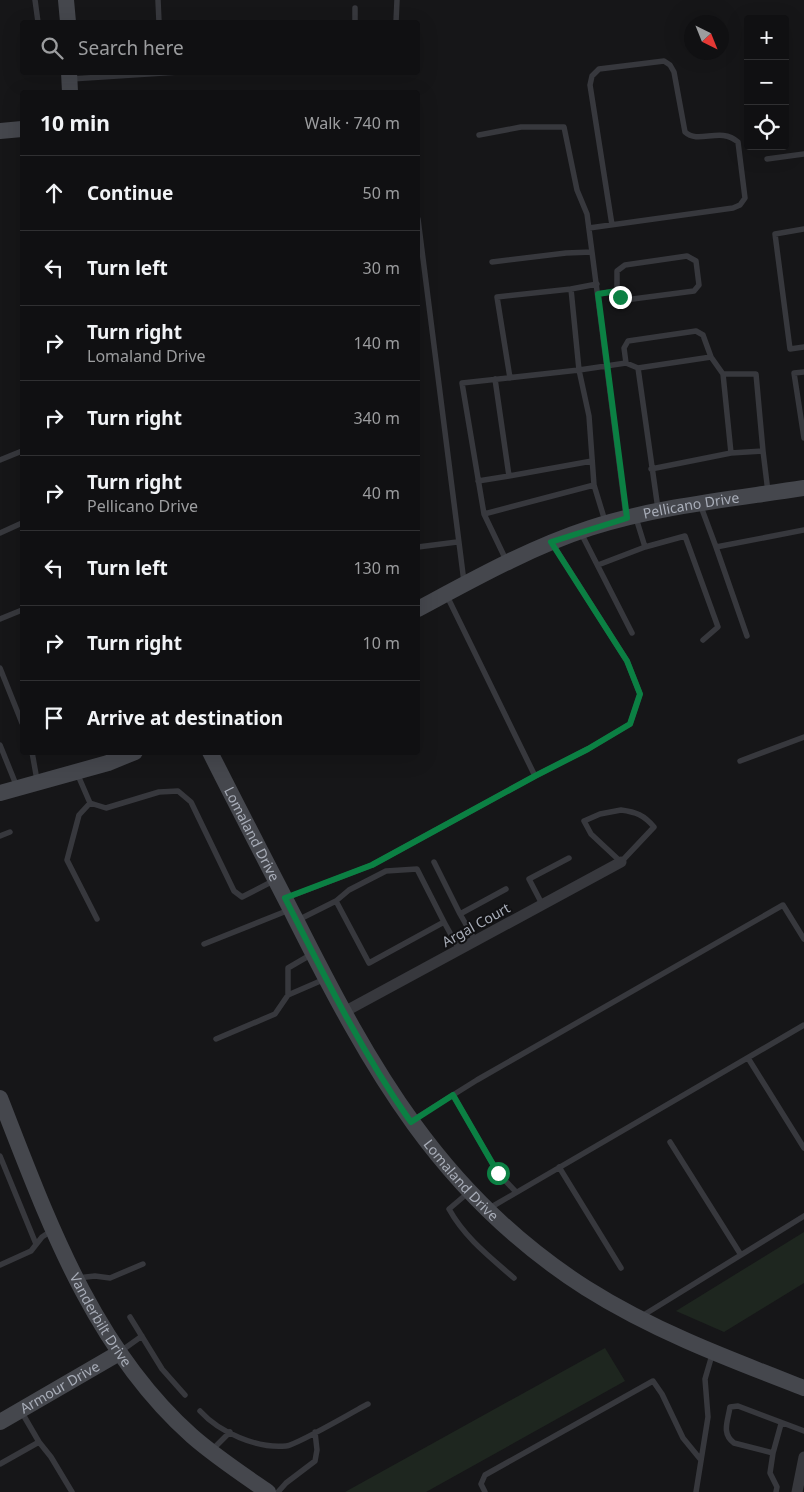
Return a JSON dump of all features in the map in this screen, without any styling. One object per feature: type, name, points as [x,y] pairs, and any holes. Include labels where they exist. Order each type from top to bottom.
[{"type":"street","points":[[66,0],[68,20]]},
{"type":"street","points":[[0,131],[20,129]]},
{"type":"street","name":"Pellicano Drive","points":[[420,607],[507,562],[580,531],[631,517],[804,488]]},
{"type":"street","points":[[0,793],[125,755]]},
{"type":"street","name":"Lomaland Drive","points":[[212,755],[291,909],[312,954],[384,1082],[411,1122],[469,1192],[487,1210],[564,1273],[638,1318],[713,1353],[804,1388]]},
{"type":"street","name":"Argal Court","points":[[344,1012],[460,951],[621,862]]},
{"type":"street","name":"Vanderbilt Drive","points":[[0,1098],[53,1230],[75,1278],[119,1353],[161,1404],[190,1435],[268,1492]]},
{"type":"street","name":"Armour Drive","points":[[0,1422],[119,1353]]},
{"type":"street","points":[[797,1492],[804,1462]]},
{"type":"lane","points":[[35,0],[38,20]]},
{"type":"lane","points":[[158,0],[159,20]]},
{"type":"lane","points":[[396,0],[396,20]]},
{"type":"lane","points":[[355,8],[355,20]]},
{"type":"lane","points":[[588,228],[612,225],[733,208],[740,205],[745,198],[738,142],[731,136],[723,134],[693,136],[685,132],[674,72],[670,65],[664,61],[599,69],[592,76],[590,85],[612,225]]},
{"type":"lane","points":[[70,82],[149,75]]},
{"type":"lane","points":[[479,135],[521,127],[564,127],[576,190],[587,214],[607,366],[631,517],[645,547]]},
{"type":"lane","points":[[767,159],[804,154]]},
{"type":"lane","points":[[804,229],[775,234],[790,349],[804,347]]},
{"type":"lane","points":[[420,236],[457,542],[464,584]]},
{"type":"lane","points":[[492,262],[566,253],[592,252]]},
{"type":"lane","points":[[687,256],[696,261],[699,285],[694,291],[625,300],[617,291],[617,272],[624,265],[687,256]]},
{"type":"lane","points":[[510,378],[497,297],[571,289],[597,284]]},
{"type":"lane","points":[[571,289],[579,370],[589,416],[594,485],[606,524]]},
{"type":"lane","points":[[598,294],[617,291]]},
{"type":"lane","points":[[626,363],[624,348],[628,340],[696,331],[703,335],[711,357],[723,374],[731,453]]},
{"type":"lane","points":[[507,562],[484,514],[462,383],[626,363],[638,368],[711,357]]},
{"type":"lane","points":[[638,368],[658,512]]},
{"type":"lane","points":[[804,372],[794,373],[804,438]]},
{"type":"lane","points":[[723,374],[756,374],[768,494]]},
{"type":"lane","points":[[495,379],[509,476]]},
{"type":"lane","points":[[651,469],[731,453],[763,451]]},
{"type":"lane","points":[[0,460],[20,452]]},
{"type":"lane","points":[[478,481],[592,461]]},
{"type":"lane","points":[[484,514],[594,485]]},
{"type":"lane","points":[[700,504],[747,636]]},
{"type":"lane","points":[[0,533],[20,524]]},
{"type":"lane","points":[[716,547],[804,530]]},
{"type":"lane","points":[[580,531],[632,633]]},
{"type":"lane","points":[[598,565],[645,547],[685,536],[718,627],[703,640]]},
{"type":"lane","points":[[420,548],[457,542]]},
{"type":"lane","points":[[204,944],[291,909],[588,749],[630,724],[640,694],[627,661],[551,542]]},
{"type":"lane","points":[[446,594],[535,776]]},
{"type":"lane","points":[[0,619],[20,611]]},
{"type":"lane","points":[[0,668],[20,717]]},
{"type":"lane","points":[[740,761],[804,737]]},
{"type":"lane","points":[[0,745],[17,787]]},
{"type":"lane","points":[[33,755],[37,781]]},
{"type":"lane","points":[[77,771],[90,803]]},
{"type":"lane","points":[[90,803],[106,808],[159,792],[178,791],[190,802],[234,891],[242,898],[276,880]]},
{"type":"lane","points":[[90,803],[79,815],[67,860],[97,919]]},
{"type":"lane","points":[[621,810],[636,812],[647,818],[654,827],[621,862],[591,834],[584,821],[600,814],[621,810]]},
{"type":"lane","points":[[0,836],[10,832]]},
{"type":"lane","points":[[542,904],[529,879],[569,858]]},
{"type":"lane","points":[[434,862],[476,942]]},
{"type":"lane","points":[[291,909],[336,901],[349,890],[386,871],[417,869],[460,951]]},
{"type":"lane","points":[[460,914],[506,889]]},
{"type":"lane","points":[[336,901],[369,962],[444,922]]},
{"type":"lane","points":[[411,1122],[453,1095],[783,905],[804,938]]},
{"type":"lane","points":[[216,1039],[276,1014],[288,994],[288,968],[312,954]]},
{"type":"lane","points":[[288,994],[327,978]]},
{"type":"lane","points":[[487,1210],[804,1025]]},
{"type":"lane","points":[[748,1058],[804,1148]]},
{"type":"lane","points":[[453,1095],[498,1173],[516,1192]]},
{"type":"lane","points":[[670,1142],[740,1255]]},
{"type":"lane","points":[[0,1156],[36,1244]]},
{"type":"lane","points":[[559,1168],[621,1268]]},
{"type":"lane","points":[[469,1192],[450,1209],[458,1225],[476,1245],[514,1278]]},
{"type":"lane","points":[[638,1318],[804,1216]]},
{"type":"lane","points":[[0,1265],[31,1251],[42,1237],[53,1230]]},
{"type":"lane","points":[[75,1278],[95,1276],[110,1278],[143,1264]]},
{"type":"lane","points":[[130,1317],[162,1369],[186,1395]]},
{"type":"lane","points":[[119,1353],[142,1336]]},
{"type":"lane","points":[[696,1492],[708,1417],[705,1379],[713,1353]]},
{"type":"lane","points":[[485,1492],[481,1484],[485,1475],[653,1381],[662,1394],[683,1438],[701,1460]]},
{"type":"lane","points":[[200,1411],[207,1419],[230,1432],[261,1444],[288,1446],[368,1404]]},
{"type":"lane","points":[[773,1453],[734,1443],[728,1439],[725,1432],[730,1408],[738,1406],[781,1424],[804,1431]]},
{"type":"lane","points":[[20,1410],[72,1492]]},
{"type":"lane","points":[[776,1492],[777,1488],[770,1473],[781,1424]]},
{"type":"lane","points":[[211,1452],[230,1432]]},
{"type":"lane","points":[[278,1492],[286,1482],[315,1461],[317,1450],[314,1432]]},
{"type":"lane","points":[[0,1464],[39,1442]]},
{"type":"shaded area","points":[[804,1232],[804,1283],[724,1332],[676,1311]]},
{"type":"shaded area","points":[[605,1348],[625,1381],[426,1492],[345,1492]]},
{"type":"route","points":[[498,1173],[453,1095],[411,1122],[392,1096],[344,1012],[327,978],[312,954],[285,898],[372,865],[588,749],[630,724],[640,694],[627,661],[578,581],[551,542],[592,527],[627,518],[598,294],[617,291],[620,297]]}]
